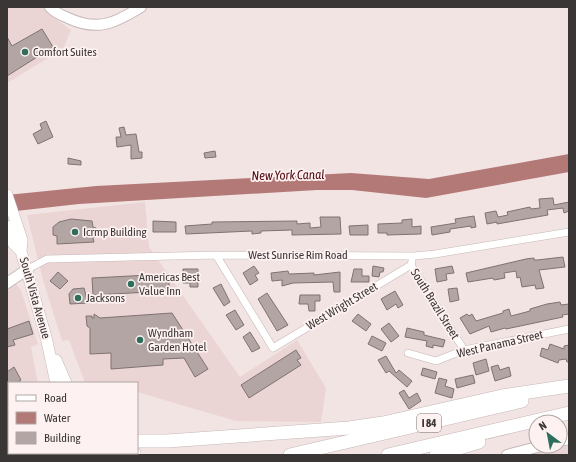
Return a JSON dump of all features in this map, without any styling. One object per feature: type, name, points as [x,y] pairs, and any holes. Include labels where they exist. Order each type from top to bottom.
[{"type":"highway","points":[[138,441],[167,441],[365,426],[502,396],[569,386]]},
{"type":"highway","name":"I 84","points":[[290,455],[569,390]]},
{"type":"highway","name":"I 84","points":[[388,455],[568,413]]},
{"type":"highway","points":[[436,455],[528,426]]},
{"type":"highway","points":[[138,451],[167,441]]},
{"type":"main road","name":"South Vista Avenue","points":[[7,195],[22,240],[21,251]]},
{"type":"main road","name":"South Vista Avenue","points":[[7,226],[13,243],[21,251],[28,269],[48,345],[56,382]]},
{"type":"main road","name":"South Vista Avenue","points":[[48,345],[66,382]]},
{"type":"street","points":[[50,7],[55,12],[72,20],[92,26],[110,24],[134,9]]},
{"type":"street","name":"West Sunrise Rim Road","points":[[28,269],[47,259],[216,255],[414,256],[569,232]]},
{"type":"street","name":"West Wright Street","points":[[216,255],[273,348],[411,265]]},
{"type":"street","name":"South Brazil Street","points":[[414,256],[411,265],[464,350]]},
{"type":"street","points":[[7,284],[28,269]]},
{"type":"street","name":"West Panama Street","points":[[408,353],[436,361],[464,350],[569,329]]},
{"type":"street","points":[[507,455],[528,449]]},
{"type":"shaded area","points":[[7,7],[42,7],[71,30],[63,49],[7,83]]},
{"type":"shaded area","points":[[145,202],[149,247],[240,377],[297,340],[326,388],[321,422],[236,421],[138,392],[138,382],[85,382],[69,340],[62,341],[43,280],[27,215]]},
{"type":"shaded area","points":[[7,273],[21,290],[38,344],[31,347],[38,382],[8,382],[7,408]]},
{"type":"shaded area","points":[[568,444],[569,455],[528,455],[568,454]]},
{"type":"water","points":[[569,154],[569,172],[426,198],[352,190],[317,190],[79,204],[7,212],[7,195],[96,186],[351,173],[429,179]]},
{"type":"building","name":"Comfort Suites","points":[[42,29],[53,47],[7,76],[7,37],[12,46]]},
{"type":"building","points":[[46,121],[53,137],[38,144],[33,134],[42,129],[40,124]]},
{"type":"building","points":[[124,127],[126,135],[136,134],[139,152],[142,152],[142,158],[131,159],[131,145],[117,147],[116,137],[121,137],[119,128]]},
{"type":"building","points":[[215,151],[216,157],[205,158],[204,153]]},
{"type":"building","points":[[68,158],[81,161],[81,165],[68,164]]},
{"type":"building","points":[[553,198],[554,205],[569,202],[569,211],[564,213],[563,208],[547,210],[548,215],[497,224],[497,222],[487,224],[485,213],[496,211],[498,217],[508,215],[507,212],[530,207],[531,209],[540,208],[539,199]]},
{"type":"building","points":[[474,216],[476,227],[471,228],[471,226],[450,229],[450,232],[432,235],[431,227],[456,223],[455,219]]},
{"type":"building","points":[[320,217],[340,217],[341,234],[292,235],[292,230],[261,231],[261,233],[252,234],[252,231],[186,234],[185,226],[212,224],[212,222],[297,221],[297,224],[310,223],[310,228],[321,227]]},
{"type":"building","name":"Icrmp Building","points":[[71,219],[92,221],[93,227],[96,228],[96,236],[93,238],[94,242],[57,244],[57,236],[53,235],[53,227],[59,222]]},
{"type":"building","points":[[412,219],[412,227],[421,226],[421,234],[387,235],[387,233],[378,233],[378,224],[402,223],[402,220]]},
{"type":"building","points":[[153,221],[176,222],[176,232],[153,232]]},
{"type":"building","points":[[368,225],[368,235],[350,235],[349,226]]},
{"type":"building","points":[[563,257],[565,267],[539,270],[544,288],[536,289],[535,285],[522,287],[520,277],[517,278],[516,271],[504,273],[505,278],[494,280],[493,278],[468,282],[466,273],[526,259],[534,258],[534,260],[537,260]]},
{"type":"building","points":[[254,266],[259,273],[255,275],[258,280],[250,285],[243,273]]},
{"type":"building","points":[[373,266],[384,268],[383,272],[380,272],[379,277],[372,276]]},
{"type":"building","points":[[452,266],[454,273],[446,274],[447,280],[437,282],[435,269]]},
{"type":"building","points":[[183,269],[198,269],[198,287],[190,287],[190,283],[183,283]]},
{"type":"building","points":[[354,269],[362,269],[362,276],[369,276],[369,282],[351,282]]},
{"type":"building","points":[[288,271],[289,274],[314,273],[314,275],[340,272],[340,292],[334,292],[333,282],[293,283],[282,286],[282,280],[272,281],[271,273]]},
{"type":"building","points":[[58,272],[68,281],[60,289],[50,281]]},
{"type":"building","name":"Americas Best Value Inn","points":[[169,274],[169,291],[93,295],[92,278]]},
{"type":"building","points":[[221,284],[230,302],[224,306],[213,288]]},
{"type":"building","name":"Jacksons","points":[[84,288],[88,303],[70,304],[69,294],[73,289]]},
{"type":"building","points":[[457,288],[459,300],[450,302],[448,289]]},
{"type":"building","points":[[395,291],[403,305],[398,308],[396,304],[387,310],[381,299]]},
{"type":"building","points":[[267,293],[288,325],[277,331],[258,299]]},
{"type":"building","points":[[300,295],[320,295],[320,301],[315,301],[315,311],[309,311],[308,304],[299,304]]},
{"type":"building","points":[[560,302],[561,305],[569,304],[569,314],[562,315],[563,317],[491,332],[489,326],[470,334],[460,318],[467,314],[469,316],[472,314],[476,321],[503,313],[503,311],[509,309],[511,316],[530,311],[530,309],[547,304]]},
{"type":"building","points":[[235,310],[244,325],[236,330],[226,315]]},
{"type":"building","name":"Wyndham Garden Hotel","points":[[172,313],[208,369],[195,377],[184,358],[163,359],[163,365],[111,369],[111,353],[90,354],[90,328],[87,326],[86,316],[92,316],[92,318],[94,318],[94,314],[100,318]]},
{"type":"building","points":[[358,314],[371,324],[366,331],[352,321]]},
{"type":"building","points":[[29,321],[33,334],[13,340],[15,345],[7,347],[7,329]]},
{"type":"building","points":[[389,323],[399,336],[391,342],[381,329]]},
{"type":"building","points":[[407,328],[424,332],[424,335],[445,340],[443,347],[433,345],[433,348],[426,346],[427,341],[405,337]]},
{"type":"building","points":[[250,332],[260,348],[252,352],[243,337]]},
{"type":"building","points":[[372,336],[386,343],[382,351],[368,344]]},
{"type":"building","points":[[550,344],[564,349],[564,346],[569,345],[569,362],[567,362],[566,359],[559,360],[558,363],[540,356],[542,348],[548,350]]},
{"type":"building","points":[[296,350],[301,358],[297,360],[301,365],[249,398],[241,385]]},
{"type":"building","points":[[386,356],[396,373],[399,370],[412,381],[407,387],[389,371],[386,373],[378,360]]},
{"type":"building","points":[[486,359],[489,371],[476,375],[473,363]]},
{"type":"building","points":[[498,365],[500,370],[509,367],[511,376],[495,381],[491,367]]},
{"type":"building","points":[[14,367],[21,380],[18,382],[7,383],[7,372]]},
{"type":"building","points":[[423,368],[437,372],[435,379],[421,375]]},
{"type":"building","points":[[473,375],[475,383],[457,388],[455,379]]},
{"type":"building","points":[[439,378],[447,380],[445,386],[454,389],[452,398],[435,393]]},
{"type":"building","points":[[404,390],[409,398],[417,393],[421,401],[409,409],[399,393]]},
{"type":"place","name":"Comfort Suites","points":[[25,52]]},
{"type":"place","name":"Icrmp Building","points":[[75,232]]},
{"type":"place","name":"Americas Best Value Inn","points":[[131,284]]},
{"type":"place","name":"Jacksons","points":[[78,298]]},
{"type":"place","name":"Wyndham Garden Hotel","points":[[140,340]]},
{"type":"water label","name":"New York Canal","points":[[288,175]]}]
